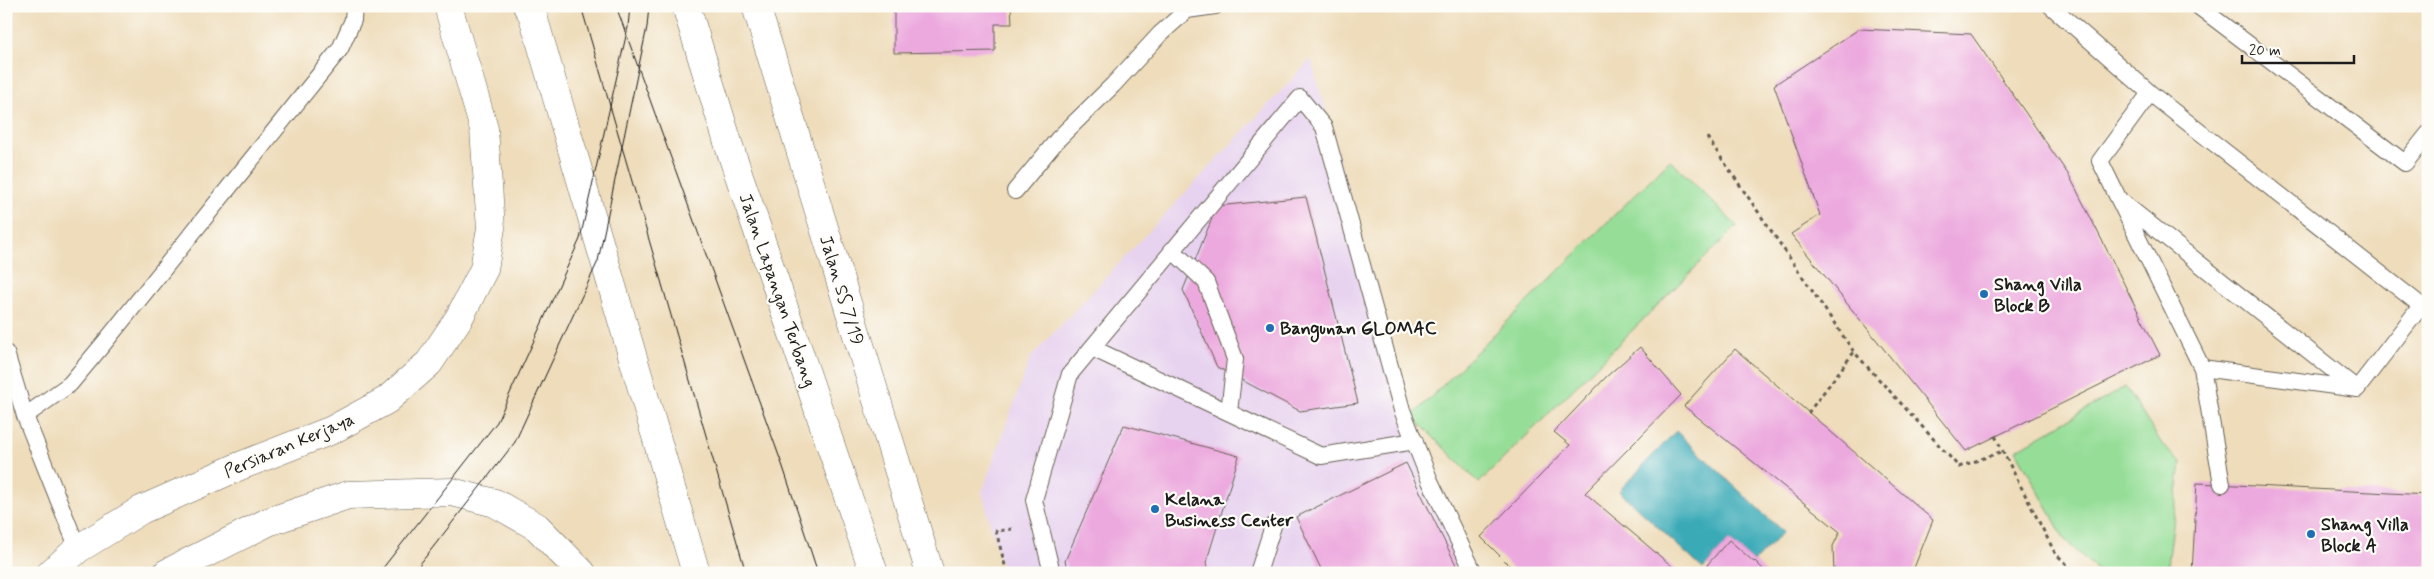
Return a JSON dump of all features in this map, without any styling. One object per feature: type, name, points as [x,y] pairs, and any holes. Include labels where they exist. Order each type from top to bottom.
[{"type":"main road","name":"Persiaran Kerjaya","points":[[51,573],[78,549],[141,510],[240,466],[332,430],[387,400],[429,363],[459,318],[484,269],[491,228],[484,129],[448,6]]},
{"type":"main road","name":"Jalan Lapangan Terbang","points":[[686,6],[733,157],[874,573]]},
{"type":"main road","name":"Jalan SS 7/19","points":[[756,6],[930,573]]},
{"type":"main road","points":[[530,8],[696,573]]},
{"type":"main road","points":[[167,573],[268,522],[348,495],[452,492],[496,503],[537,527],[582,573]]},
{"type":"lane","points":[[25,416],[70,384],[112,334],[340,49],[353,20],[354,6]]},
{"type":"lane","points":[[1015,191],[1058,140],[1160,34],[1187,10],[1215,6]]},
{"type":"lane","points":[[2051,6],[2150,93],[2425,309],[2357,389]]},
{"type":"lane","points":[[2198,6],[2405,163],[2428,134]]},
{"type":"lane","points":[[2150,93],[2100,161],[2202,368],[2222,484]]},
{"type":"lane","points":[[1052,573],[1034,500],[1070,374],[1300,98],[1324,127],[1402,410],[1430,482],[1474,573]]},
{"type":"lane","points":[[2118,198],[2357,389]]},
{"type":"lane","points":[[1172,250],[1206,282],[1235,359],[1229,412]]},
{"type":"lane","points":[[1092,348],[1321,456],[1415,441]]},
{"type":"lane","points":[[6,353],[25,416],[78,549]]},
{"type":"lane","points":[[2202,368],[2357,389]]},
{"type":"lane","points":[[1258,573],[1273,526]]},
{"type":"path","points":[[1707,138],[1854,352],[1959,467],[2003,451]]},
{"type":"path","points":[[1808,413],[1854,352]]},
{"type":"path","points":[[1995,436],[2056,553],[2076,573]]},
{"type":"path","points":[[1007,573],[996,531],[1014,528]]},
{"type":"shaded area","points":[[1311,59],[1412,416],[1472,573],[1003,573],[982,492],[1030,358]]},
{"type":"green space","points":[[1670,160],[1737,226],[1479,483],[1412,416]]},
{"type":"green space","points":[[2125,387],[2164,447],[2181,462],[2167,573],[2100,573],[2065,540],[2016,450]]},
{"type":"water","points":[[1676,431],[1783,532],[1754,562],[1729,540],[1703,569],[1619,491]]},
{"type":"building","points":[[894,6],[1011,6],[1012,24],[995,24],[995,51],[894,53]]},
{"type":"building","name":"Shang Villa Block B","points":[[1859,29],[1971,34],[2070,177],[2160,355],[1966,451],[1791,234],[1820,215],[1774,85]]},
{"type":"building","name":"Bangunan GLOMAC","points":[[1306,197],[1358,403],[1300,411],[1217,367],[1183,290],[1217,206]]},
{"type":"building","points":[[1640,347],[1681,395],[1585,493],[1680,573],[1517,573],[1481,537],[1570,445],[1554,432],[1606,377]]},
{"type":"building","points":[[1735,349],[1933,520],[1912,573],[1834,573],[1833,546],[1840,532],[1684,406]]},
{"type":"building","name":"Kelana Business Center","points":[[1124,425],[1239,456],[1206,563],[1209,573],[1069,573],[1065,561]]},
{"type":"building","points":[[1406,463],[1460,573],[1323,573],[1296,517]]},
{"type":"building","name":"Shang Villa Block A","points":[[2197,483],[2428,495],[2428,573],[2192,573]]},
{"type":"building","points":[[1729,540],[1767,573],[1704,573],[1709,567],[1707,565]]},
{"type":"tram line","points":[[581,6],[746,573]]},
{"type":"tram line","points":[[616,6],[783,467],[818,573]]},
{"type":"tram line","points":[[379,573],[497,422],[580,239],[628,27],[630,6]]},
{"type":"tram line","points":[[413,573],[515,442],[598,261],[647,27],[649,6]]},
{"type":"place","name":"Shang Villa Block B","points":[[1984,294]]},
{"type":"place","name":"Bangunan GLOMAC","points":[[1270,328]]},
{"type":"place","name":"Kelana Business Center","points":[[1155,509]]},
{"type":"place","name":"Shang Villa Block A","points":[[2311,534]]}]
